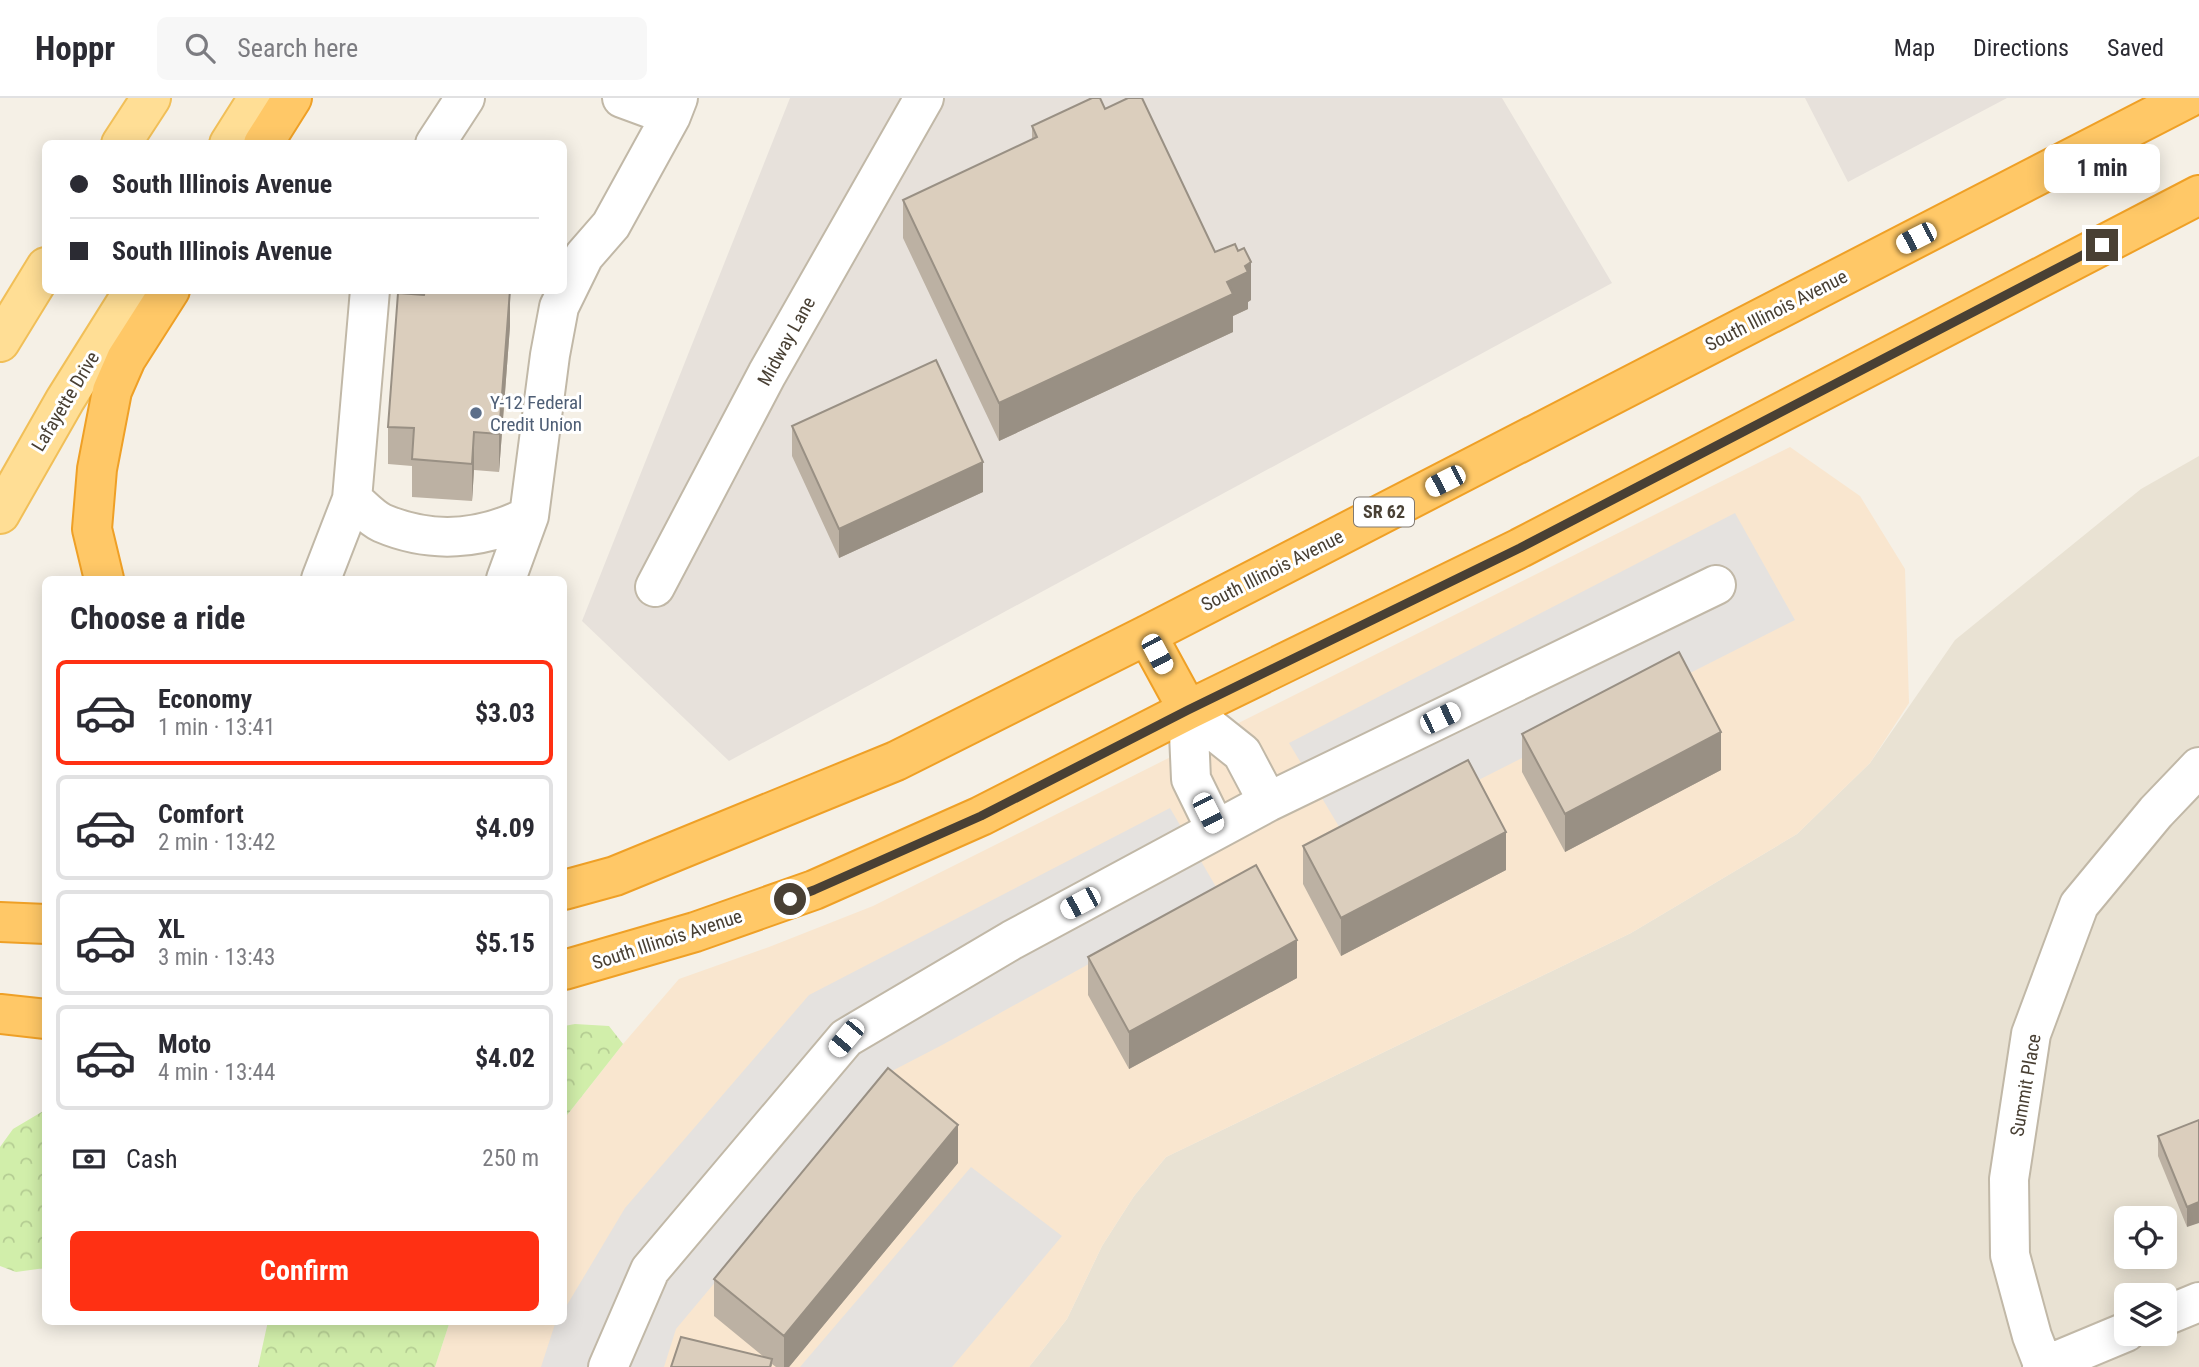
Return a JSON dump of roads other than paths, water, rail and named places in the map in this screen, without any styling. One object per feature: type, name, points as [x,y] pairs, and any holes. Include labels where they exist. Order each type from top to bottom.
[{"type":"highway","points":[[266,140],[292,98]]},
{"type":"highway","name":"South Illinois Avenue","points":[[567,889],[615,876],[896,761],[1147,635],[2188,98]]},
{"type":"highway","name":"South Illinois Avenue","points":[[567,969],[695,932],[814,890],[981,816],[1188,710],[1520,548],[2199,195]]},
{"type":"highway","points":[[103,576],[92,529],[97,469],[112,391],[126,359],[167,294]]},
{"type":"highway","points":[[1147,635],[1188,710]]},
{"type":"highway","points":[[0,922],[42,924]]},
{"type":"highway","points":[[0,1014],[42,1018]]},
{"type":"main road","points":[[124,140],[151,98]]},
{"type":"main road","points":[[232,140],[258,98]]},
{"type":"main road","points":[[0,342],[42,274]]},
{"type":"main road","name":"Lafayette Drive","points":[[0,514],[65,400],[131,294]]},
{"type":"street","points":[[438,140],[465,98]]},
{"type":"street","points":[[567,291],[584,256],[611,225],[674,107],[622,98]]},
{"type":"street","name":"Midway Lane","points":[[655,587],[767,374],[924,98]]},
{"type":"street","points":[[322,576],[352,499],[370,294]]},
{"type":"street","points":[[507,576],[529,516],[550,355],[559,307],[565,294]]},
{"type":"street","points":[[352,499],[379,522],[424,536],[463,537],[506,528],[529,516]]},
{"type":"street","points":[[608,1367],[650,1270],[846,1038],[1012,940],[1268,802],[1716,585]]},
{"type":"street","points":[[1188,710],[1242,753],[1268,802]]},
{"type":"street","points":[[1188,710],[1191,779],[1216,830]]},
{"type":"street","name":"Summit Place","points":[[2043,1367],[2010,1255],[2009,1179],[2031,1034],[2079,905],[2155,812],[2199,766]]},
{"type":"street","points":[[2177,1311],[2199,1302]]},
{"type":"street","points":[[2043,1367],[2114,1337]]},
{"type":"place","name":"Y-12 Federal Credit Union","points":[[476,413]]}]
